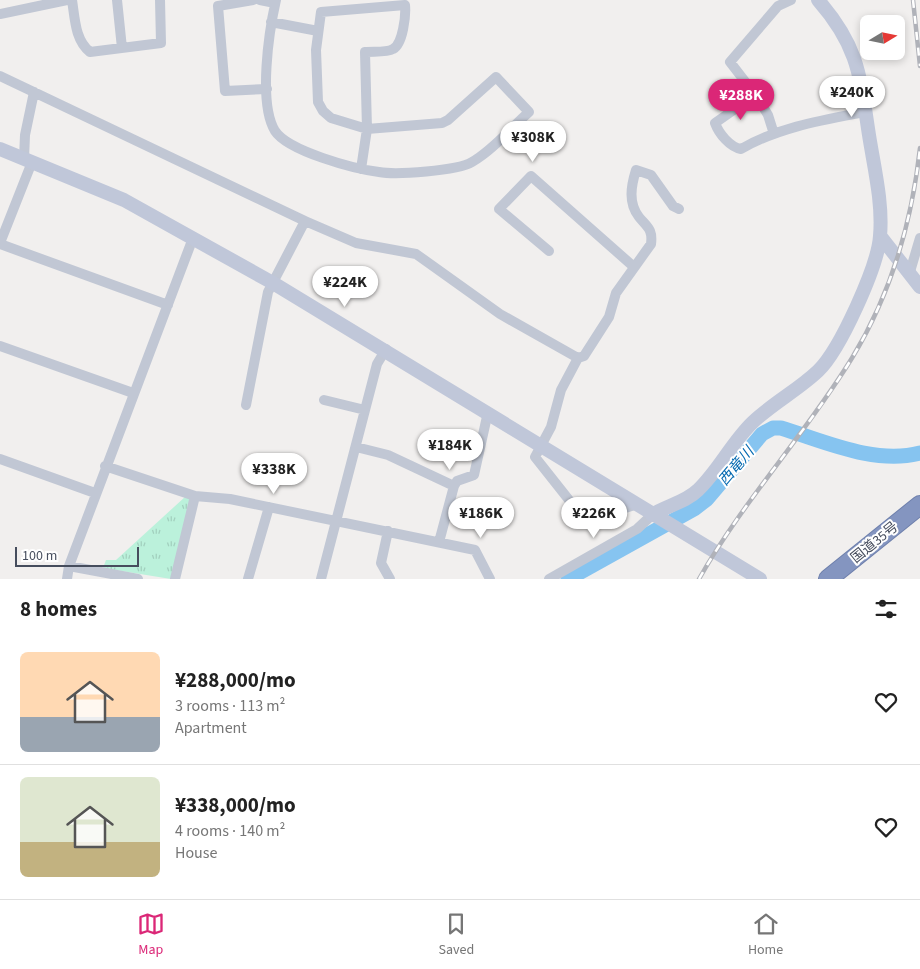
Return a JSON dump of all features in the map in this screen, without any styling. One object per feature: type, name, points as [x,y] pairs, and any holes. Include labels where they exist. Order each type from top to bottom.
[{"type":"highway","name":"国道35号","points":[[828,579],[920,505]]},
{"type":"street","points":[[0,14],[67,0]]},
{"type":"street","points":[[72,0],[77,32],[82,46],[90,52],[161,43],[160,0]]},
{"type":"street","points":[[117,0],[122,48]]},
{"type":"street","points":[[253,0],[218,6],[225,90],[267,89]]},
{"type":"street","points":[[260,0],[275,2],[268,40],[267,89],[270,119],[276,132],[286,143],[300,150],[361,169],[394,173],[456,168],[471,163],[529,112],[496,77],[448,120],[442,122],[367,129],[331,118],[318,102],[316,50],[321,12],[395,3],[405,5],[406,16],[398,45],[392,50],[365,52],[367,129],[361,169]]},
{"type":"street","points":[[774,134],[768,115],[730,62],[778,6],[791,0]]},
{"type":"street","points":[[549,579],[657,518],[697,491],[750,424],[770,406],[819,371],[835,351],[856,308],[874,261],[880,237],[880,212],[858,67],[837,21],[818,0]]},
{"type":"street","points":[[272,22],[318,31]]},
{"type":"street","points":[[0,76],[304,221],[356,243],[406,250],[416,254],[500,314],[578,358]]},
{"type":"street","points":[[34,92],[25,135],[28,160],[0,244],[168,305]]},
{"type":"street","points":[[756,97],[745,102],[715,123],[717,130],[727,140],[741,149],[774,134],[832,118],[865,112]]},
{"type":"street","points":[[0,149],[124,200],[273,283],[760,579]]},
{"type":"street","points":[[635,504],[601,516],[581,511],[573,506],[535,457],[551,426],[561,390],[578,358],[584,356],[608,318],[616,293],[651,244],[652,234],[649,227],[634,210],[631,198],[636,170],[651,175],[673,206],[679,209]]},
{"type":"street","points":[[549,251],[499,209],[531,176],[634,267]]},
{"type":"street","points":[[246,405],[268,292],[304,221]]},
{"type":"street","points":[[880,237],[920,287]]},
{"type":"street","points":[[67,579],[69,566],[95,493],[193,238]]},
{"type":"street","points":[[909,275],[920,239]]},
{"type":"street","points":[[0,346],[133,393]]},
{"type":"street","points":[[321,579],[377,364],[386,350]]},
{"type":"street","points":[[324,400],[365,410]]},
{"type":"street","points":[[439,542],[454,486],[457,481],[474,475],[488,412]]},
{"type":"street","points":[[356,447],[388,455],[454,486]]},
{"type":"street","points":[[0,459],[95,493]]},
{"type":"street","points":[[105,466],[195,496],[230,499],[475,550],[490,579]]},
{"type":"street","points":[[174,579],[195,496]]},
{"type":"street","points":[[248,579],[269,507]]},
{"type":"street","points":[[388,531],[381,563],[390,579]]},
{"type":"street","points":[[69,566],[138,579]]},
{"type":"green space","points":[[186,496],[191,499],[171,579],[103,568],[106,560],[116,560]]},
{"type":"waterway","name":"西竜川","points":[[568,579],[694,509],[707,499],[762,434],[773,428],[781,428],[832,445],[868,454],[903,456],[920,453]]},
{"type":"railway","points":[[913,0],[920,66]]},
{"type":"railway","points":[[699,579],[735,522],[834,386],[866,334],[889,283],[898,256],[911,203],[920,148]]}]
